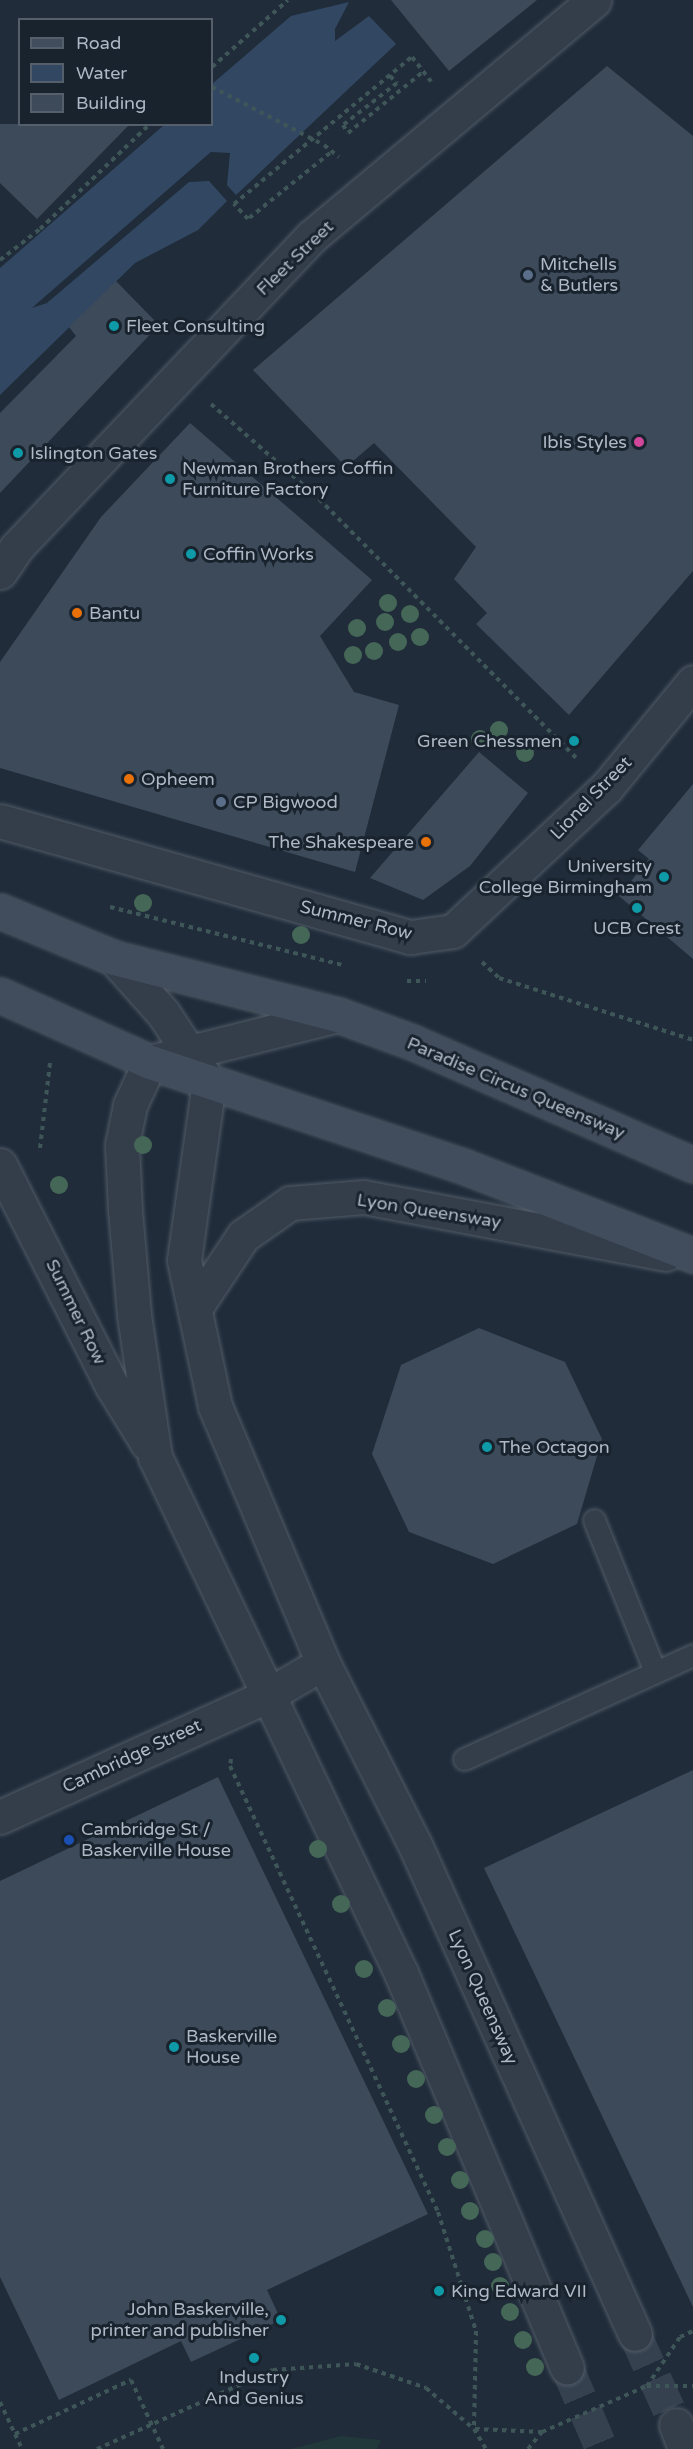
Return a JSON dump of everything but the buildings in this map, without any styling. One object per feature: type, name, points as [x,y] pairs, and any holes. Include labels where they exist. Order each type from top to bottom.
[{"type":"main road","points":[[0,910],[114,958],[338,1016]]},
{"type":"main road","points":[[0,995],[150,1062],[463,1166],[693,1257]]},
{"type":"main road","name":"Paradise Circus Queensway","points":[[338,1016],[520,1087],[693,1165]]},
{"type":"street","name":"Fleet Street","points":[[0,572],[16,548],[311,237],[594,0]]},
{"type":"street","name":"Lionel Street","points":[[453,931],[606,788],[693,682]]},
{"type":"street","name":"Summer Row","points":[[0,821],[411,937],[453,931]]},
{"type":"street","points":[[114,958],[163,1013],[186,1052],[209,1083],[184,1260],[195,1308]]},
{"type":"street","points":[[338,1016],[150,1062],[130,1104],[122,1145],[134,1315],[155,1457],[252,1702],[401,1973],[567,2367]]},
{"type":"street","name":"Summer Row","points":[[0,1166],[112,1386],[155,1457]]},
{"type":"street","name":"Lyon Queensway","points":[[636,2334],[415,1845],[323,1663],[215,1406],[195,1308],[243,1236],[290,1203],[364,1197],[693,1257]]},
{"type":"street","points":[[252,1702],[323,1663]]},
{"type":"street","name":"Cambridge Street","points":[[0,1818],[252,1702]]},
{"type":"lane","points":[[594,1520],[655,1672]]},
{"type":"lane","points":[[464,1759],[693,1655]]},
{"type":"path","points":[[213,66],[288,0]]},
{"type":"path","points":[[330,153],[248,219],[234,204],[412,57],[438,89]]},
{"type":"path","points":[[390,76],[397,83],[343,125],[348,133],[424,71]]},
{"type":"path","points":[[213,88],[324,145]]},
{"type":"path","points":[[0,260],[40,229],[148,126]]},
{"type":"path","points":[[203,397],[319,499],[606,788]]},
{"type":"path","points":[[453,931],[499,978],[693,1040]]},
{"type":"path","points":[[40,1156],[55,1020]]},
{"type":"path","points":[[252,1702],[230,1766],[438,2212],[476,2331],[474,2429]]},
{"type":"path","points":[[647,2386],[680,2337],[693,2331]]},
{"type":"path","points":[[97,2449],[273,2370],[356,2364],[426,2388],[474,2429],[486,2449]]},
{"type":"path","points":[[15,2434],[131,2380],[163,2449]]},
{"type":"path","points":[[474,2429],[542,2432],[647,2386],[693,2386]]},
{"type":"path","points":[[0,2402],[22,2449]]},
{"type":"path","points":[[528,2449],[542,2432]]},
{"type":"green space","points":[[341,2436],[381,2440],[377,2449],[291,2449]]},
{"type":"water","points":[[349,2],[335,29],[335,41],[369,16],[396,44],[236,195],[227,185],[230,153],[194,151],[163,158],[185,126],[213,126],[213,83],[291,16]]},
{"type":"water","points":[[209,181],[227,201],[198,230],[135,263],[0,395],[0,287],[27,278],[23,311],[47,303],[189,182]]},
{"type":"waterway","points":[[0,301],[201,126]]},
{"type":"tunnel","points":[[635,2334],[676,2425]]},
{"type":"tunnel","points":[[567,2367],[602,2449]]},
{"type":"place","name":"Mitchells & Butlers","points":[[528,275]]},
{"type":"place","name":"Fleet Consulting","points":[[114,326]]},
{"type":"place","name":"Ibis Styles","points":[[639,442]]},
{"type":"place","name":"Islington Gates","points":[[18,453]]},
{"type":"place","name":"Newman Brothers Coffin Furniture Factory","points":[[170,479]]},
{"type":"place","name":"Coffin Works","points":[[191,554]]},
{"type":"place","name":"Bantu","points":[[77,613]]},
{"type":"place","name":"Green Chessmen","points":[[574,741]]},
{"type":"place","name":"Opheem","points":[[129,779]]},
{"type":"place","name":"CP Bigwood","points":[[221,802]]},
{"type":"place","name":"The Shakespeare","points":[[426,842]]},
{"type":"place","name":"University College Birmingham","points":[[664,877]]},
{"type":"place","name":"UCB Crest","points":[[637,908]]},
{"type":"place","name":"The Octagon","points":[[487,1447]]},
{"type":"place","name":"Cambridge St / Baskerville House","points":[[69,1840]]},
{"type":"place","name":"Baskerville House","points":[[174,2047]]},
{"type":"place","name":"King Edward VII","points":[[439,2291]]},
{"type":"place","name":"John Baskerville, printer and publisher","points":[[281,2320]]},
{"type":"place","name":"Industry And Genius","points":[[254,2358]]}]
